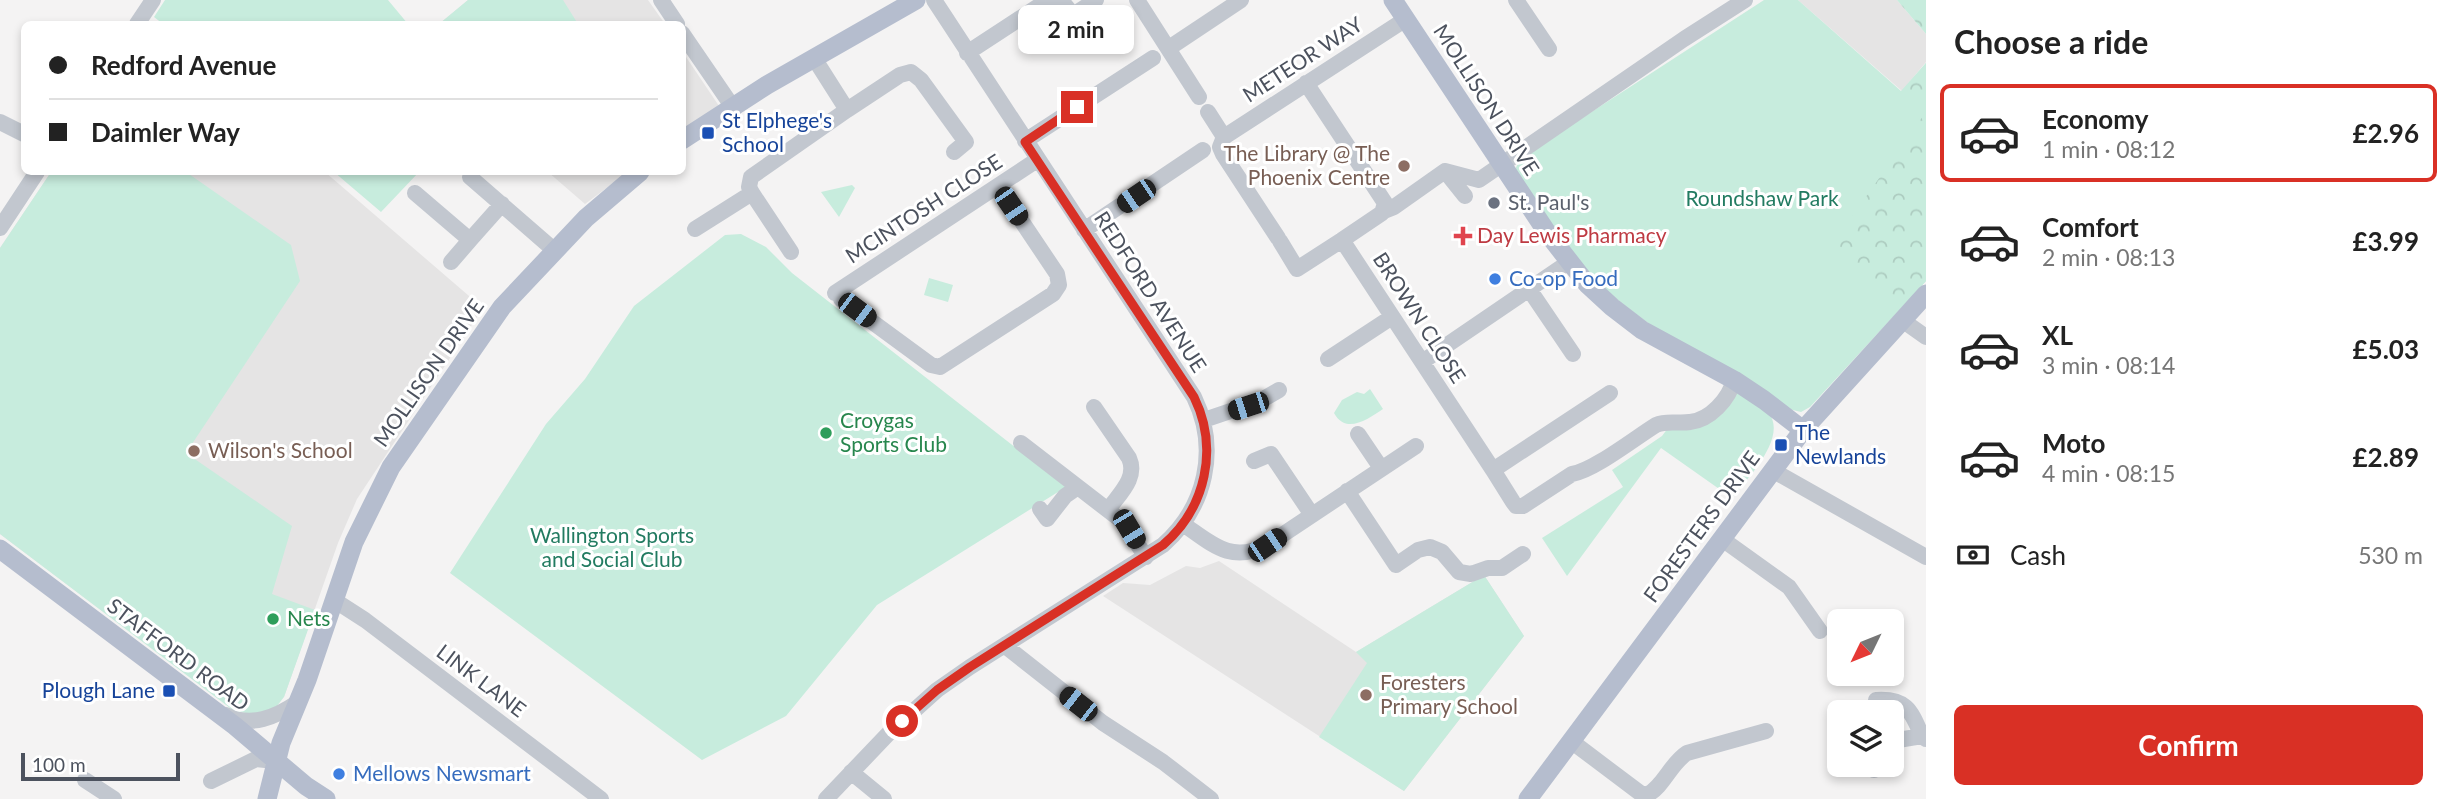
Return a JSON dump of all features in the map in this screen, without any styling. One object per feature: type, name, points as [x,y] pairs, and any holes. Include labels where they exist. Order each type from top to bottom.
[{"type":"main road","points":[[686,137],[895,5],[916,0]]},
{"type":"main road","name":"MOLLISON DRIVE","points":[[1393,0],[1569,262],[1600,296],[1642,330],[1734,380],[1803,430]]},
{"type":"main road","name":"MOLLISON DRIVE","points":[[275,761],[354,541],[391,467],[511,297],[600,205],[636,175]]},
{"type":"main road","name":"FORESTERS DRIVE","points":[[1528,799],[1803,430],[1926,294]]},
{"type":"main road","name":"STAFFORD ROAD","points":[[0,549],[208,706],[320,798]]},
{"type":"main road","points":[[267,799],[274,778],[275,761]]},
{"type":"street","points":[[138,21],[153,0]]},
{"type":"street","points":[[661,0],[675,21]]},
{"type":"street","name":"REDFORD AVENUE","points":[[826,799],[902,721],[937,690],[1168,541],[1183,524],[1198,498],[1205,475],[1207,450],[1204,421],[1194,397],[934,0]]},
{"type":"street","points":[[967,54],[1048,0]]},
{"type":"street","points":[[1061,0],[1073,15]]},
{"type":"street","points":[[1046,33],[1096,0]]},
{"type":"street","points":[[1137,0],[1199,97]]},
{"type":"street","points":[[1169,48],[1241,0]]},
{"type":"street","points":[[1516,0],[1549,49]]},
{"type":"street","points":[[1445,171],[1479,180],[1745,0]]},
{"type":"street","name":"METEOR WAY","points":[[1224,137],[1406,19]]},
{"type":"street","points":[[686,39],[732,106]]},
{"type":"street","points":[[814,58],[847,110]]},
{"type":"street","points":[[1025,142],[1153,58]]},
{"type":"street","points":[[791,252],[752,193],[749,182],[754,173],[900,75],[911,72],[921,80],[965,142],[954,152]]},
{"type":"street","points":[[1306,83],[1383,198],[1384,211]]},
{"type":"street","points":[[1208,112],[1224,137],[1220,146],[1223,154],[1297,268],[1394,207],[1445,171]]},
{"type":"street","points":[[0,122],[21,132]]},
{"type":"street","points":[[1084,230],[1203,150]]},
{"type":"street","name":"MCINTOSH CLOSE","points":[[998,186],[1057,274],[1059,285],[1053,294],[940,368],[931,365],[838,296],[998,186],[1037,160]]},
{"type":"street","points":[[1445,171],[1465,196]]},
{"type":"street","points":[[0,228],[35,175]]},
{"type":"street","points":[[470,177],[554,250]]},
{"type":"street","points":[[415,193],[470,240]]},
{"type":"street","points":[[695,229],[752,193]]},
{"type":"street","points":[[451,262],[502,204]]},
{"type":"street","name":"BROWN CLOSE","points":[[1342,240],[1516,506],[1522,506],[1572,474],[1597,463],[1656,425],[1666,422],[1694,422],[1707,416],[1725,397],[1734,380]]},
{"type":"street","points":[[1422,362],[1569,262]]},
{"type":"street","points":[[1529,289],[1573,354]]},
{"type":"street","points":[[1328,359],[1392,317]]},
{"type":"street","points":[[1902,320],[1926,337]]},
{"type":"street","points":[[1204,421],[1261,401],[1279,390]]},
{"type":"street","points":[[1493,470],[1611,393]]},
{"type":"street","points":[[1094,407],[1129,458],[1132,468],[1129,480],[1108,510]]},
{"type":"street","points":[[1358,434],[1381,468]]},
{"type":"street","points":[[1021,443],[1108,510],[1129,529],[1146,556]]},
{"type":"street","points":[[1183,524],[1228,552],[1254,551],[1416,446]]},
{"type":"street","points":[[1254,461],[1271,454],[1312,515]]},
{"type":"street","points":[[1772,470],[1926,558]]},
{"type":"street","points":[[1040,509],[1047,519],[1065,496],[1078,487]]},
{"type":"street","points":[[1347,491],[1396,565],[1418,550],[1430,547],[1442,552],[1458,572],[1471,574],[1488,568],[1502,568],[1524,554]]},
{"type":"street","points":[[1722,539],[1789,587],[1820,631]]},
{"type":"street","name":"LINK LANE","points":[[334,600],[365,620],[601,799]]},
{"type":"street","points":[[1006,644],[1103,723],[1163,762],[1211,799]]},
{"type":"street","points":[[1876,700],[1907,698],[1924,738],[1904,740]]},
{"type":"street","points":[[208,706],[239,720],[253,721],[278,715],[298,702]]},
{"type":"street","points":[[1570,741],[1640,793],[1647,795],[1654,791],[1678,760],[1687,753],[1766,731]]},
{"type":"street","points":[[211,781],[256,759],[275,761]]},
{"type":"street","points":[[851,772],[884,799]]},
{"type":"street","points":[[85,780],[114,799]]},
{"type":"shaded area","points":[[468,0],[648,0],[663,21],[443,21]]},
{"type":"shaded area","points":[[1798,0],[1897,0],[1926,34],[1926,62],[1902,91]]},
{"type":"shaded area","points":[[686,57],[719,106],[686,129]]},
{"type":"shaded area","name":"Wilson's School","points":[[49,175],[328,175],[483,308],[357,499],[338,543],[284,697],[186,674],[0,534],[0,248]]},
{"type":"shaded area","points":[[551,175],[624,175],[585,204]]},
{"type":"shaded area","name":"Foresters Primary School","points":[[1219,561],[1356,652],[1484,575],[1524,636],[1404,791],[1103,596],[1123,583],[1150,585],[1186,566],[1200,568]]},
{"type":"green space","points":[[165,0],[388,0],[406,21],[159,21],[154,17]]},
{"type":"green space","points":[[468,0],[563,0],[576,21],[443,21]]},
{"type":"green space","name":"Roundshaw Park","points":[[1764,0],[1798,0],[1901,91],[1926,63],[1926,281],[1810,407],[1801,412],[1789,409],[1682,346],[1606,290],[1567,246],[1515,169],[1522,157]]},
{"type":"green space","points":[[1897,0],[1926,0],[1926,34]]},
{"type":"green space","points":[[1926,63],[1926,281],[1905,304],[1827,243],[1851,218],[1923,116],[1902,91]]},
{"type":"green space","name":"Wilson's School","points":[[49,175],[190,175],[291,245],[300,281],[186,453],[292,526],[272,594],[315,610],[284,697],[277,706],[258,715],[234,711],[0,534],[0,248]]},
{"type":"green space","points":[[338,175],[416,175],[381,212]]},
{"type":"green space","points":[[852,185],[855,188],[839,217],[821,192]]},
{"type":"green space","name":"Wallington Sports and Social Club","points":[[741,234],[766,247],[792,273],[1066,487],[877,605],[786,716],[702,760],[450,573],[546,424],[585,379],[634,306],[725,235]]},
{"type":"green space","points":[[929,278],[953,285],[948,302],[924,295]]},
{"type":"green space","points":[[1370,389],[1383,409],[1357,423],[1339,420],[1334,413],[1342,400],[1357,392],[1364,394]]},
{"type":"green space","points":[[1737,389],[1768,412],[1773,422],[1773,433],[1764,457],[1732,498],[1661,448],[1567,576],[1542,538],[1623,487],[1612,470],[1662,436],[1668,428],[1679,428]]},
{"type":"green space","points":[[1484,575],[1524,636],[1404,791],[1319,737],[1367,663],[1356,652]]},
{"type":"place","name":"St Elphege's School","points":[[708,133]]},
{"type":"place","name":"The Library @ The Phoenix Centre","points":[[1404,166]]},
{"type":"place","name":"St. Paul's","points":[[1494,203]]},
{"type":"place","name":"Day Lewis Pharmacy","points":[[1463,236]]},
{"type":"place","name":"Co-op Food","points":[[1495,279]]},
{"type":"place","name":"Croygas Sports Club","points":[[826,433]]},
{"type":"place","name":"The Newlands","points":[[1781,445]]},
{"type":"place","name":"Wilson's School","points":[[194,451]]},
{"type":"place","name":"Nets","points":[[273,619]]},
{"type":"place","name":"Plough Lane","points":[[169,691]]},
{"type":"place","name":"Foresters Primary School","points":[[1366,695]]},
{"type":"place","name":"Mellows Newsmart","points":[[339,774]]},
{"type":"route","points":[[902,721],[937,690],[970,667],[1163,545],[1183,524],[1203,485],[1207,461],[1206,436],[1204,421],[1194,397],[1025,142],[1077,107]]}]
